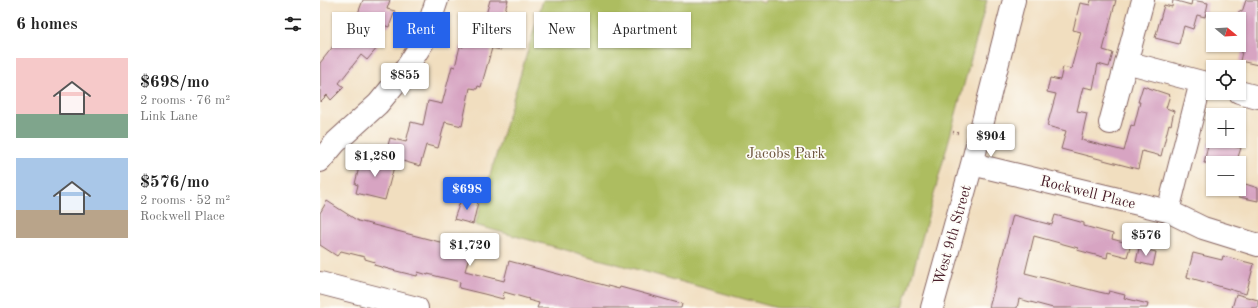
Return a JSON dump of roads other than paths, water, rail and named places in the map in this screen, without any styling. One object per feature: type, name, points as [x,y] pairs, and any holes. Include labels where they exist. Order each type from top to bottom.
[{"type":"street","points":[[320,161],[336,142],[378,104],[402,75],[423,42],[437,0]]},
{"type":"street","name":"West 9th Street","points":[[936,307],[1014,0]]},
{"type":"street","points":[[1110,123],[1143,0]]},
{"type":"street","points":[[1126,62],[1206,84]]},
{"type":"street","points":[[1168,211],[1206,87]]},
{"type":"street","points":[[1246,94],[1258,97]]},
{"type":"street","name":"Rockwell Place","points":[[972,164],[1168,211],[1203,228],[1258,245]]},
{"type":"street","points":[[320,283],[415,308]]},
{"type":"park label","name":"Jacobs Park","points":[[786,153]]}]
